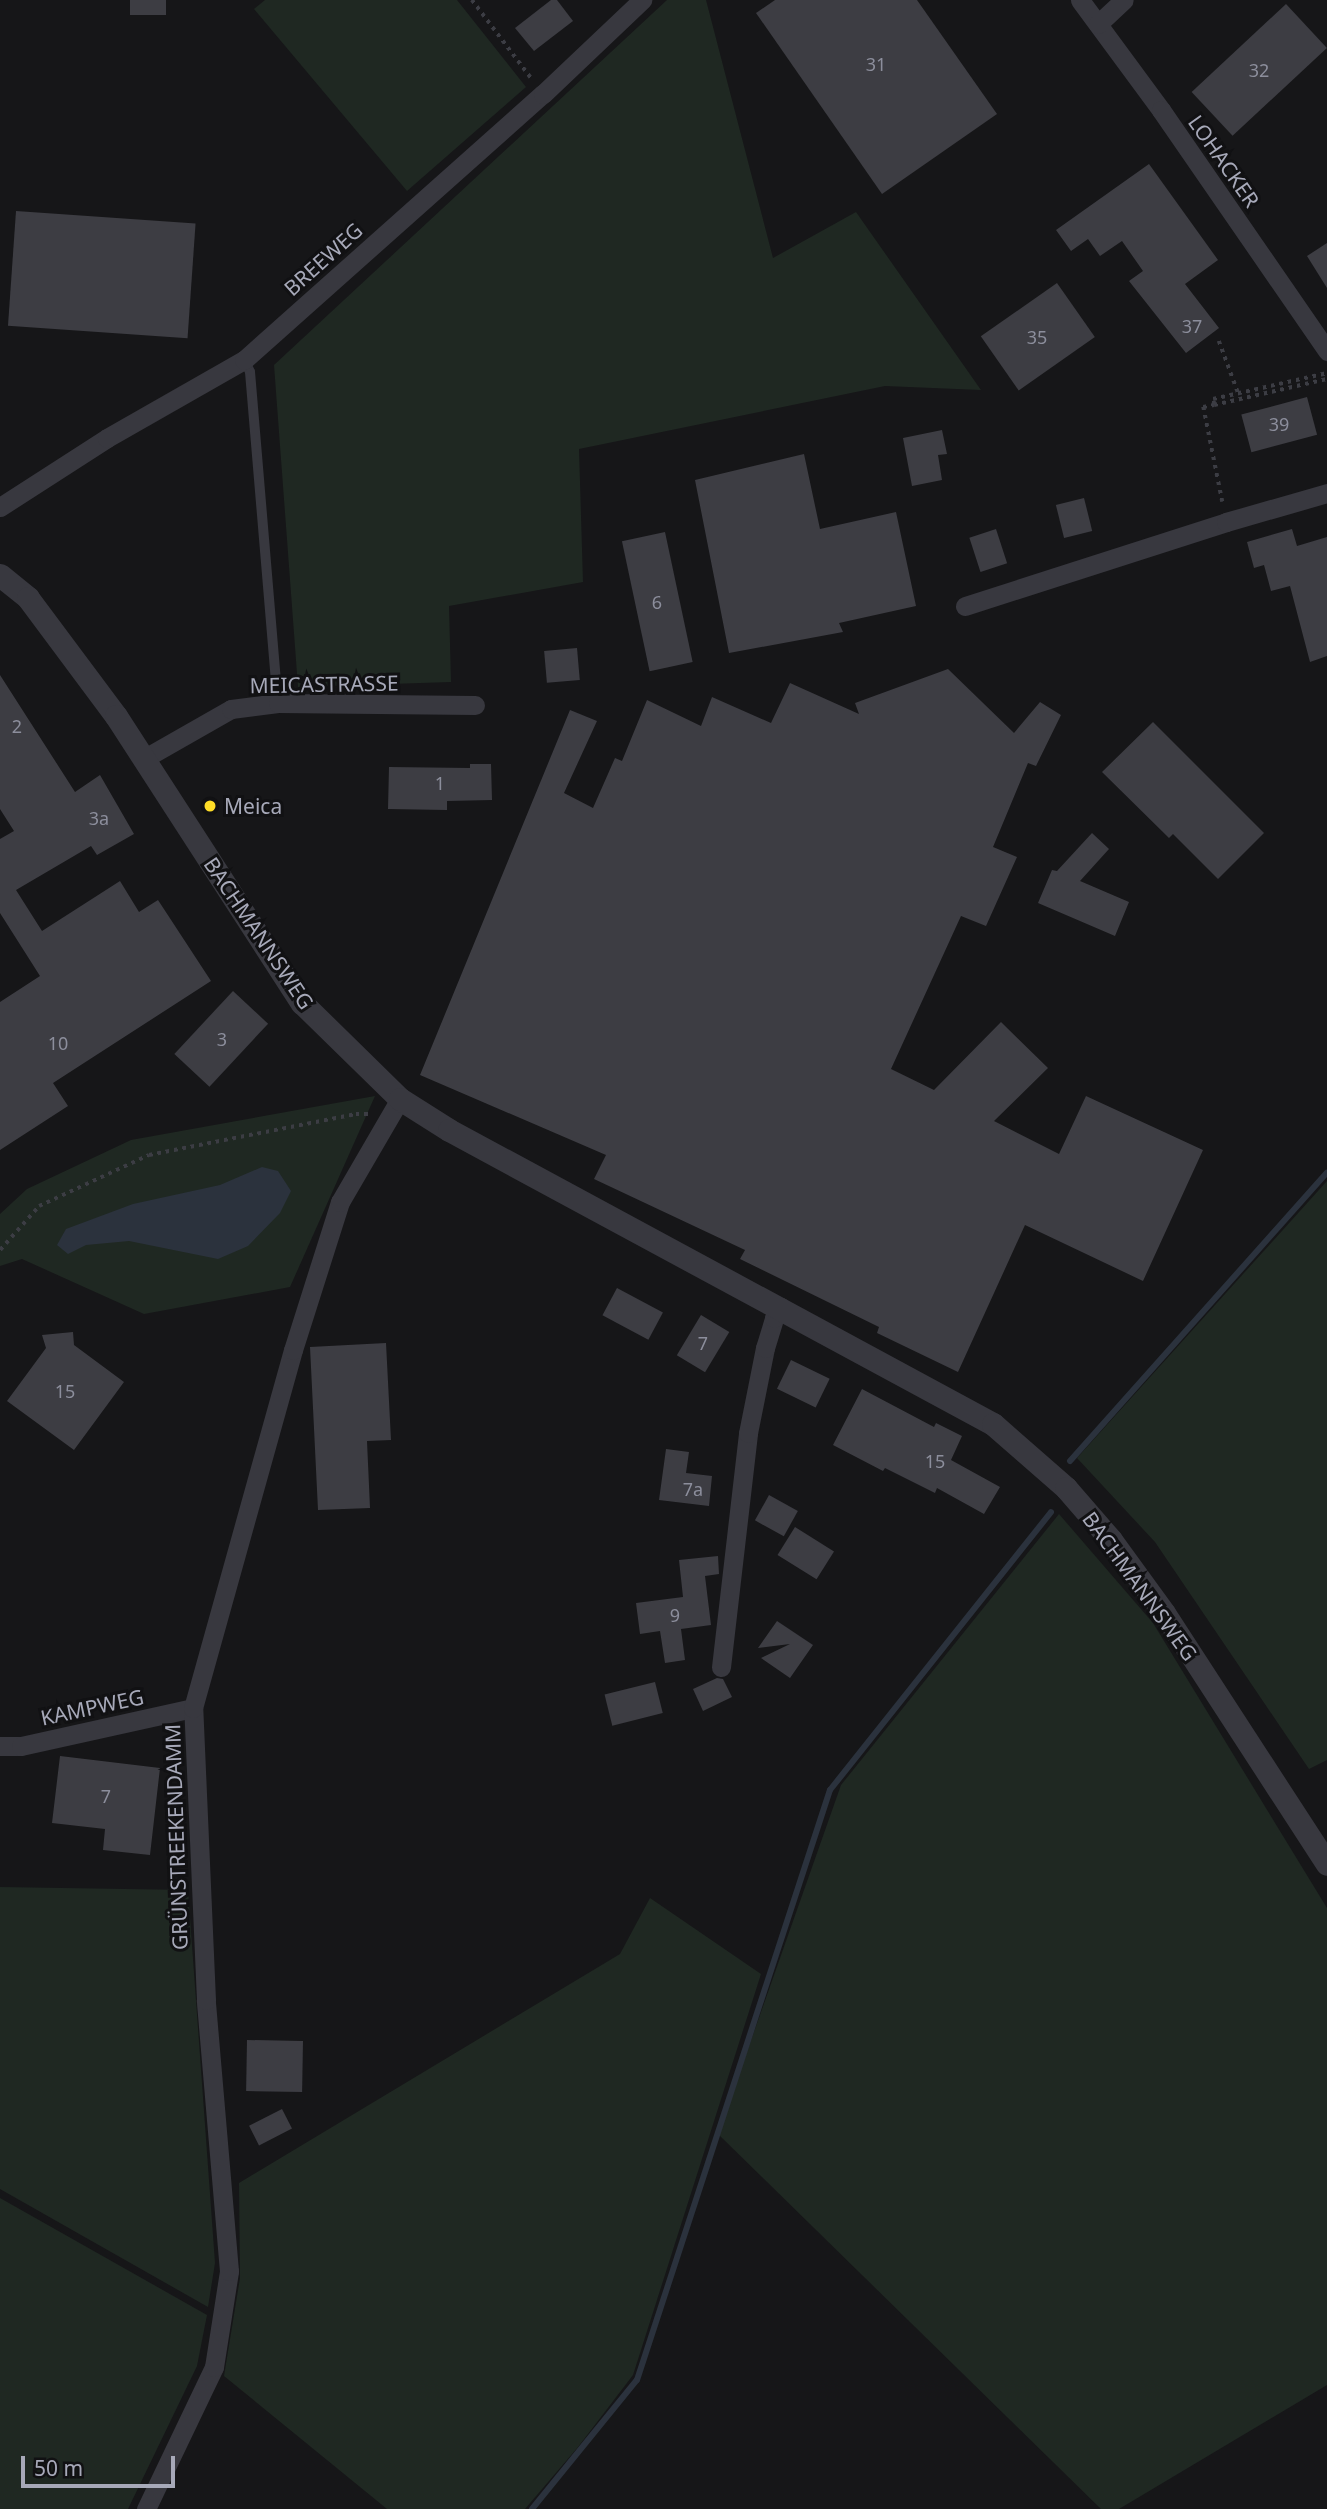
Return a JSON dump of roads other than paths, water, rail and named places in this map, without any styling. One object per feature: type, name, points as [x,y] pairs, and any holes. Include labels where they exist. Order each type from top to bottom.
[{"type":"street","name":"BREEWEG","points":[[0,507],[107,438],[244,359],[543,94],[642,0]]},
{"type":"street","name":"LOHACKER","points":[[1080,0],[1161,110],[1327,351]]},
{"type":"street","points":[[1098,24],[1124,0]]},
{"type":"street","points":[[965,607],[1226,522],[1327,493]]},
{"type":"street","name":"BACHMANNSWEG","points":[[0,575],[28,598],[145,758],[302,1003],[394,1107],[449,1130],[781,1307],[993,1424],[1066,1488],[1111,1540],[1164,1613],[1327,1864]]},
{"type":"street","name":"MEICASTRASSE","points":[[145,758],[231,709],[278,703],[475,705]]},
{"type":"street","name":"GRÜNSTREEKENDAMM","points":[[145,2509],[214,2367],[229,2271],[206,2000],[193,1708],[289,1363],[340,1202],[394,1107]]},
{"type":"street","points":[[721,1667],[748,1433],[765,1348],[774,1318],[781,1307]]},
{"type":"street","name":"KAMPWEG","points":[[0,1746],[21,1746],[193,1708]]},
{"type":"lane","points":[[244,359],[250,372],[278,703]]},
{"type":"waterway","points":[[1070,1461],[1327,1173]]},
{"type":"waterway","points":[[532,2509],[637,2380],[830,1790],[1051,1512]]},
{"type":"place","name":"Meica","points":[[210,806]]}]
